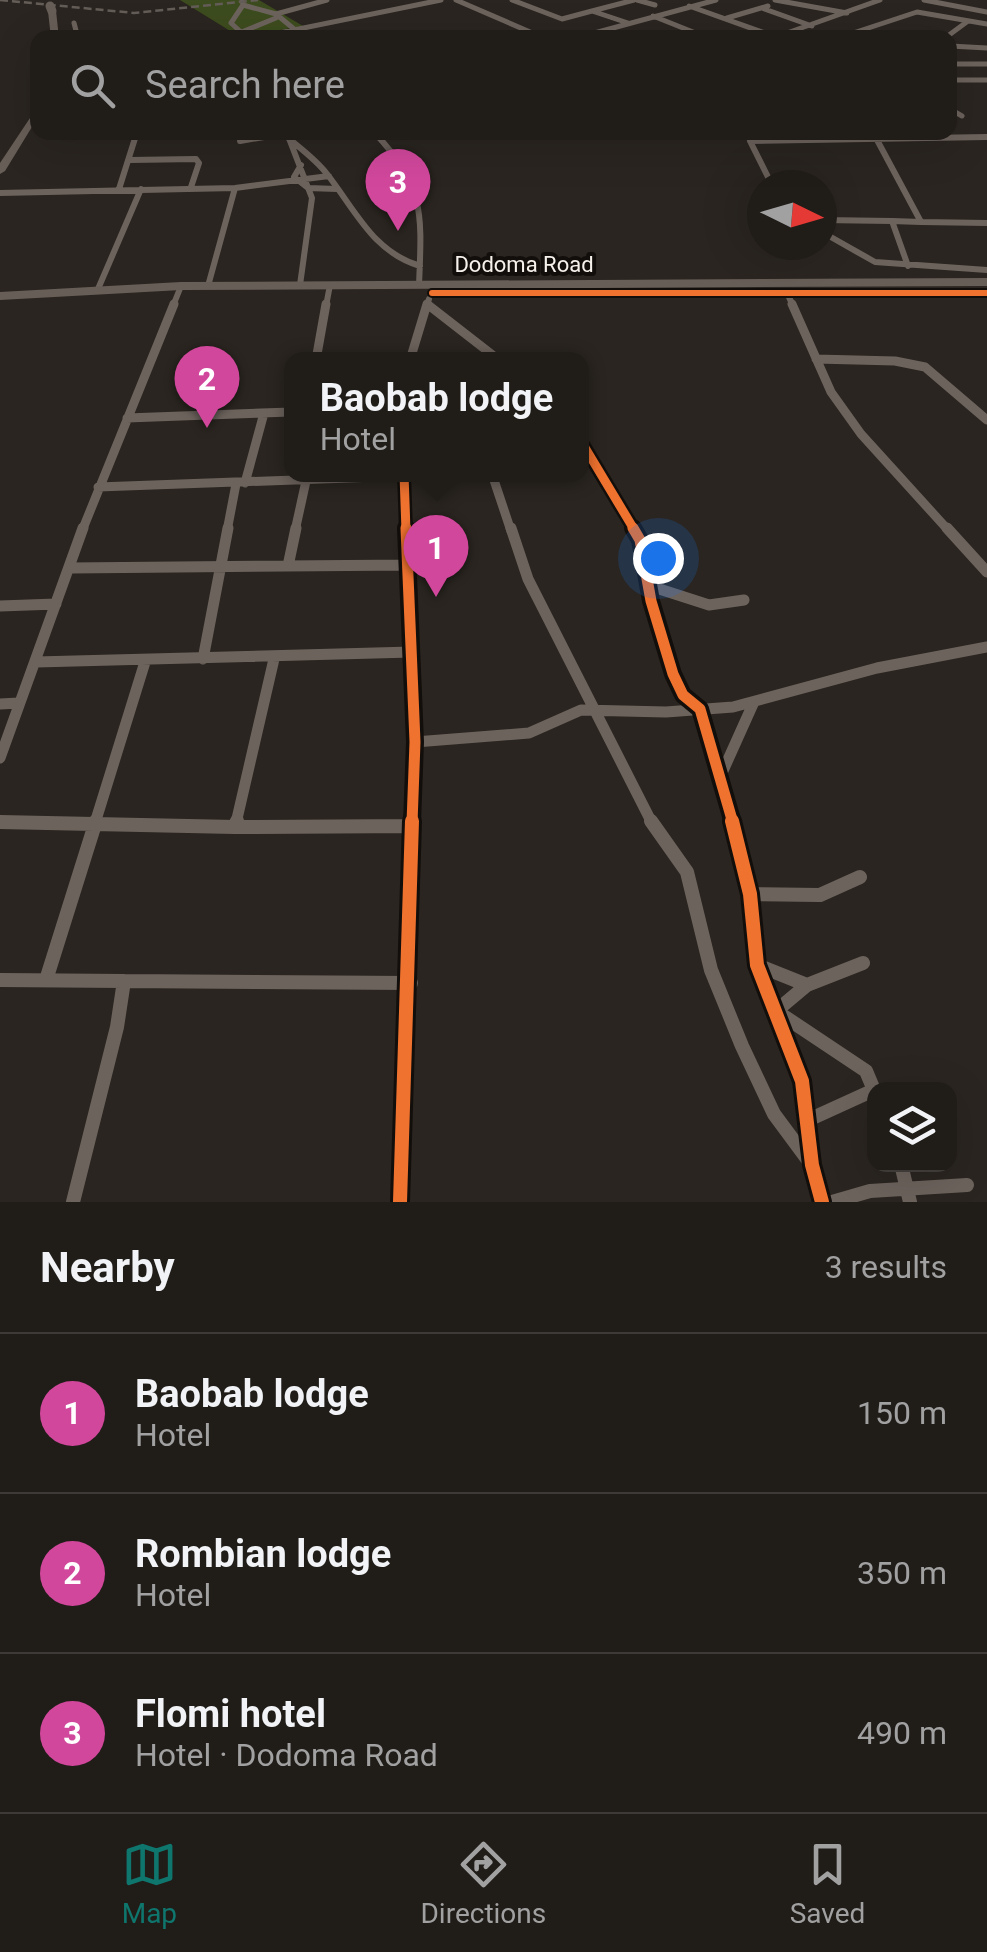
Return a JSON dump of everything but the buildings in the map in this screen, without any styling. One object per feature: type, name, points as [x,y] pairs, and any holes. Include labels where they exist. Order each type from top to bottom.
[{"type":"highway","points":[[0,170],[30,123]]},
{"type":"highway","name":"Dodoma Road","points":[[0,293],[182,286],[419,284],[434,289],[987,282]]},
{"type":"street","points":[[246,30],[326,0]]},
{"type":"street","points":[[238,30],[231,20],[243,2],[276,16],[294,30],[441,0]]},
{"type":"street","points":[[456,0],[525,30]]},
{"type":"street","points":[[465,4],[480,0]]},
{"type":"street","points":[[512,0],[562,19],[636,0],[654,5]]},
{"type":"street","points":[[610,0],[618,3]]},
{"type":"street","points":[[606,30],[716,0]]},
{"type":"street","points":[[726,19],[762,8],[774,0],[849,14]]},
{"type":"street","points":[[799,30],[878,0]]},
{"type":"street","points":[[924,0],[987,12]]},
{"type":"street","points":[[690,6],[756,30]]},
{"type":"street","points":[[762,8],[813,26]]},
{"type":"street","points":[[592,11],[628,24]]},
{"type":"street","points":[[864,30],[917,12],[987,24]]},
{"type":"street","points":[[652,16],[688,30]]},
{"type":"street","points":[[956,30],[968,21]]},
{"type":"street","points":[[74,23],[76,30]]},
{"type":"street","points":[[261,25],[262,30]]},
{"type":"street","points":[[957,46],[987,48]]},
{"type":"street","points":[[957,64],[987,64]]},
{"type":"street","points":[[957,80],[987,80]]},
{"type":"street","points":[[957,111],[962,116]]},
{"type":"street","points":[[25,132],[30,131]]},
{"type":"street","points":[[957,137],[987,137]]},
{"type":"street","points":[[119,189],[135,140]]},
{"type":"street","points":[[240,141],[248,140]]},
{"type":"street","points":[[288,140],[310,190],[300,285]]},
{"type":"street","points":[[290,140],[329,176],[354,216],[395,258],[420,266]]},
{"type":"street","points":[[381,140],[419,187],[424,219],[419,284]]},
{"type":"street","points":[[764,170],[750,141],[792,140]]},
{"type":"street","points":[[877,140],[922,222]]},
{"type":"street","points":[[130,160],[196,159],[200,162],[192,187]]},
{"type":"street","points":[[300,165],[294,174],[296,181],[310,190],[336,189]]},
{"type":"street","points":[[0,192],[235,188],[329,176]]},
{"type":"street","points":[[208,286],[235,188]]},
{"type":"street","points":[[98,289],[141,189]]},
{"type":"street","points":[[837,220],[987,223]]},
{"type":"street","points":[[892,221],[908,266]]},
{"type":"street","points":[[837,240],[876,262],[987,270]]},
{"type":"street","points":[[317,352],[330,285]]},
{"type":"street","points":[[0,758],[98,488],[182,286]]},
{"type":"street","points":[[412,352],[434,289],[987,294]]},
{"type":"street","points":[[788,295],[831,392],[862,434],[987,572]]},
{"type":"street","points":[[427,304],[490,352]]},
{"type":"street","points":[[483,346],[485,352]]},
{"type":"street","points":[[816,359],[912,362],[925,367],[987,420]]},
{"type":"street","points":[[127,418],[284,412]]},
{"type":"street","points":[[203,659],[241,483],[264,413]]},
{"type":"street","points":[[589,454],[636,529],[676,682],[700,710],[722,774],[750,894],[757,965],[802,1081],[812,1165],[822,1202]]},
{"type":"street","points":[[98,488],[284,482]]},
{"type":"street","points":[[288,566],[306,482]]},
{"type":"street","points":[[400,1202],[415,742],[404,482]]},
{"type":"street","points":[[495,482],[528,579],[592,710],[661,840],[686,872],[711,970],[742,1046],[774,1114],[812,1165]]},
{"type":"street","points":[[70,568],[409,565]]},
{"type":"street","points":[[650,586],[709,605],[744,600]]},
{"type":"street","points":[[0,606],[56,604]]},
{"type":"street","points":[[415,742],[530,732],[567,714],[592,710],[700,710],[753,704],[877,668],[987,646]]},
{"type":"street","points":[[36,662],[274,660],[412,652]]},
{"type":"street","points":[[235,827],[274,660]]},
{"type":"street","points":[[46,980],[145,662]]},
{"type":"street","points":[[0,704],[19,703]]},
{"type":"street","points":[[722,774],[753,704]]},
{"type":"street","points":[[0,822],[94,826],[412,826]]},
{"type":"street","points":[[750,894],[820,895],[860,877]]},
{"type":"street","points":[[776,1011],[807,985],[863,963]]},
{"type":"street","points":[[757,965],[807,985]]},
{"type":"street","points":[[0,980],[410,983]]},
{"type":"street","points":[[73,1202],[117,1027],[124,980]]},
{"type":"street","points":[[776,1011],[866,1071],[871,1082]]},
{"type":"street","points":[[806,1122],[867,1093]]},
{"type":"street","points":[[832,1202],[968,1185]]},
{"type":"green space","points":[[180,0],[259,0],[303,26],[280,30],[229,30]]},
{"type":"railway","points":[[0,0],[134,13],[258,0]]},
{"type":"cycle path","points":[[432,293],[987,293]]},
{"type":"cycle path","points":[[589,454],[640,540],[651,601],[673,674],[683,695],[700,709],[721,774],[750,894],[757,965],[802,1081],[812,1165],[822,1202]]},
{"type":"cycle path","points":[[400,1202],[415,742],[404,482]]},
{"type":"place","name":"Flomi hotel","points":[[398,231]]},
{"type":"place","name":"Rombian lodge","points":[[207,428]]},
{"type":"place","name":"Baobab lodge","points":[[436,597]]}]
